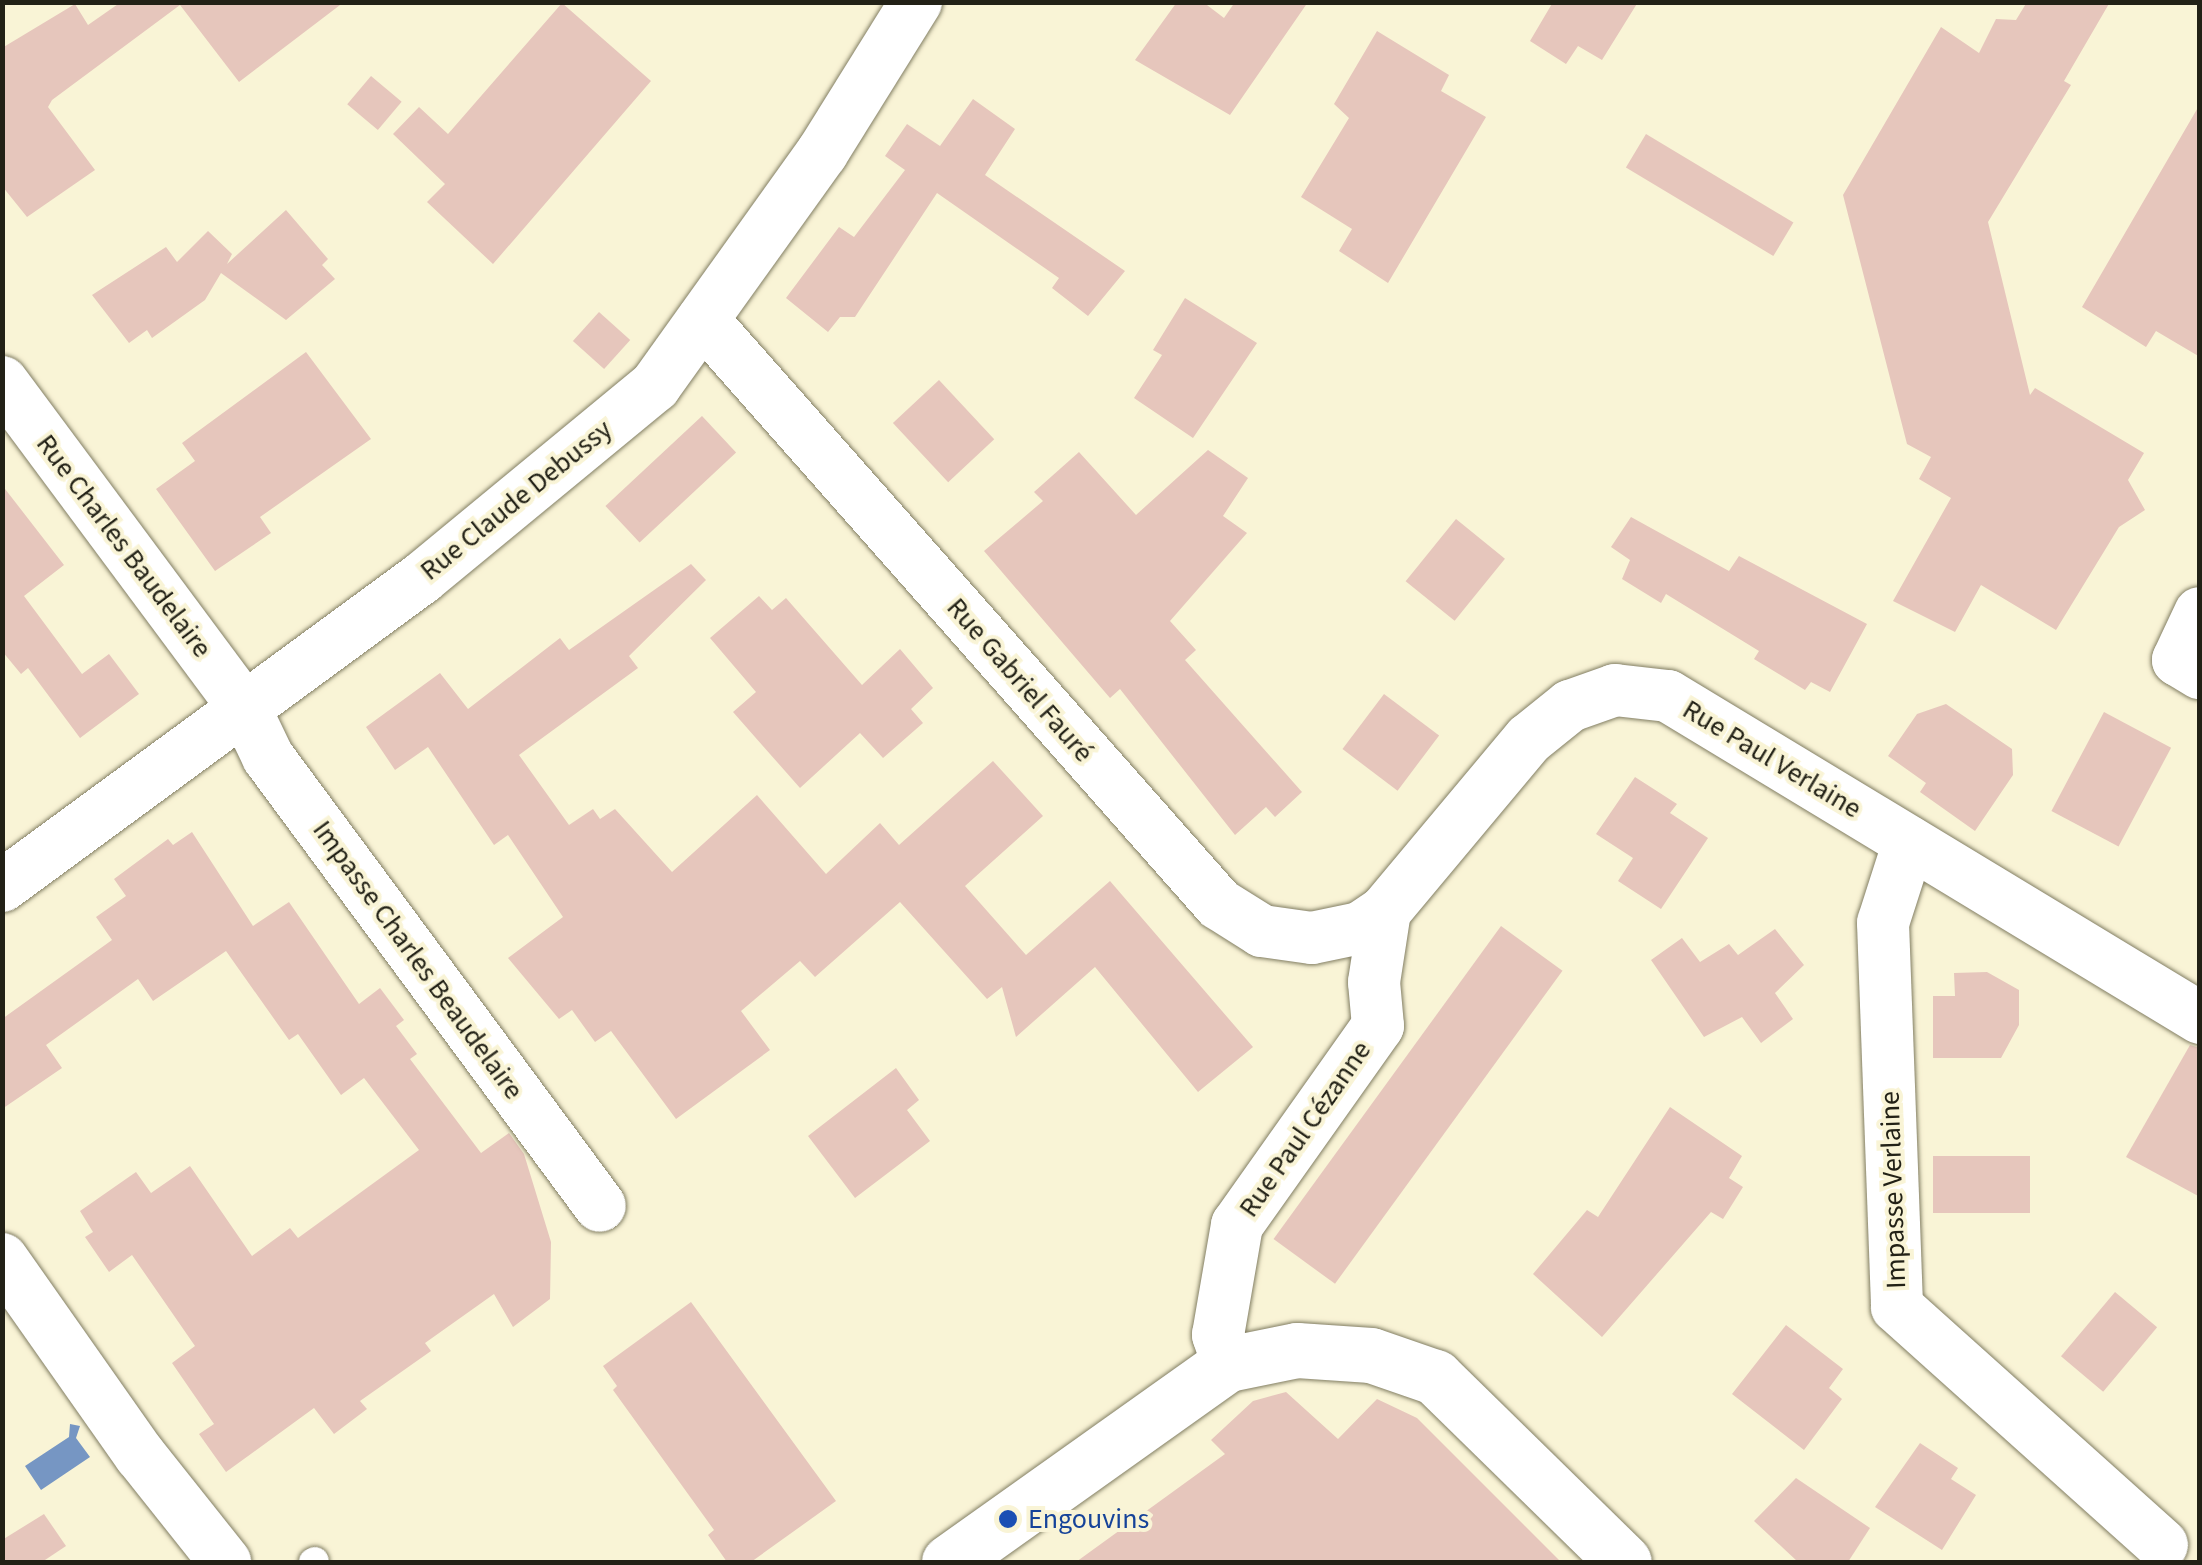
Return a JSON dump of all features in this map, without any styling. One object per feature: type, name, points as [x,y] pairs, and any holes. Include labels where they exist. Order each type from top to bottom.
[{"type":"main road","points":[[949,1562],[1130,1428],[1228,1364],[1298,1350],[1371,1354],[1436,1377],[1624,1562]]},
{"type":"street","name":"Rue Claude Debussy","points":[[2,886],[422,578],[655,386],[822,152],[916,2]]},
{"type":"street","name":"Rue Gabriel Fauré","points":[[702,320],[1219,904],[1262,930],[1312,938],[1360,928],[1385,911]]},
{"type":"street","name":"Rue Charles Baudelaire","points":[[2,382],[245,709]]},
{"type":"street","points":[[2200,613],[2178,660],[2200,673]]},
{"type":"street","name":"Rue Paul Verlaine","points":[[1385,911],[1529,739],[1570,706],[1615,690],[1668,696],[2200,1018]]},
{"type":"street","name":"Impasse Charles Beaudelaire","points":[[245,709],[268,757],[600,1206]]},
{"type":"street","name":"Impasse Verlaine","points":[[1909,842],[1883,923],[1897,1307],[2162,1546]]},
{"type":"street","name":"Rue Paul Cézanne","points":[[1228,1364],[1218,1334],[1237,1225],[1378,1026],[1374,982],[1385,911]]},
{"type":"street","points":[[2,1260],[140,1455],[225,1562]]},
{"type":"water","points":[[70,1424],[80,1426],[76,1438],[90,1457],[41,1490],[25,1466],[69,1437]]},
{"type":"building","points":[[121,2],[344,2],[239,82],[180,5],[52,100],[48,107],[95,170],[27,217],[2,186],[2,48],[75,4],[88,25]]},
{"type":"building","points":[[1177,2],[1203,2],[1224,18],[1235,2],[1308,2],[1230,115],[1135,60]]},
{"type":"building","points":[[1553,2],[1638,2],[1602,60],[1578,46],[1566,64],[1530,41]]},
{"type":"building","points":[[2027,2],[2110,2],[2064,81],[2071,85],[1988,222],[2030,395],[2035,388],[2144,453],[2128,480],[2145,510],[2119,527],[2056,630],[1981,585],[1955,632],[1893,601],[1951,498],[1919,479],[1931,457],[1907,444],[1843,195],[1941,27],[1979,53],[1996,19],[2016,20]]},
{"type":"building","points":[[562,3],[651,81],[493,264],[427,202],[445,184],[393,134],[419,107],[448,134]]},
{"type":"building","points":[[1377,31],[1449,75],[1441,91],[1486,117],[1388,283],[1339,251],[1352,229],[1301,197],[1349,118],[1334,104]]},
{"type":"building","points":[[371,76],[402,102],[378,130],[347,104]]},
{"type":"building","points":[[973,99],[1015,129],[985,175],[1125,271],[1088,316],[1052,288],[1059,278],[937,193],[855,317],[840,317],[828,332],[786,298],[839,227],[854,237],[905,170],[885,156],[907,124],[940,146]]},
{"type":"building","points":[[2200,104],[2200,357],[2156,331],[2146,347],[2082,307]]},
{"type":"building","points":[[1646,134],[1793,223],[1773,256],[1626,167]]},
{"type":"building","points":[[286,210],[328,259],[322,265],[335,279],[286,320],[221,273],[205,300],[152,338],[147,330],[129,343],[92,295],[166,247],[177,262],[208,231],[232,254],[227,264]]},
{"type":"building","points":[[1185,298],[1257,343],[1193,438],[1134,398],[1162,355],[1153,350]]},
{"type":"building","points":[[599,312],[630,340],[604,369],[573,341]]},
{"type":"building","points":[[306,352],[371,439],[260,517],[271,533],[215,571],[156,489],[195,461],[182,443]]},
{"type":"building","points":[[939,380],[994,439],[948,482],[893,423]]},
{"type":"building","points":[[702,416],[736,453],[640,543],[605,506]]},
{"type":"building","points":[[1208,450],[1248,478],[1223,516],[1247,533],[1170,621],[1196,650],[1185,660],[1302,792],[1275,817],[1266,807],[1235,835],[1120,689],[1110,698],[984,551],[1043,501],[1034,492],[1079,452],[1136,515]]},
{"type":"building","points":[[2,485],[64,565],[24,596],[82,674],[109,654],[139,694],[80,738],[28,668],[21,674],[2,651]]},
{"type":"building","points":[[1631,517],[1729,571],[1739,556],[1867,624],[1830,692],[1811,682],[1805,690],[1754,659],[1759,651],[1666,594],[1661,603],[1622,579],[1630,560],[1611,547]]},
{"type":"building","points":[[1456,519],[1505,559],[1455,621],[1406,581]]},
{"type":"building","points":[[691,564],[706,580],[629,656],[638,668],[519,755],[569,825],[593,809],[600,819],[615,809],[672,872],[757,795],[826,874],[880,823],[899,845],[993,761],[1043,816],[965,886],[1026,955],[1110,881],[1253,1047],[1198,1092],[1095,967],[1016,1037],[1002,987],[987,999],[900,902],[815,977],[800,961],[741,1011],[770,1050],[676,1119],[611,1031],[595,1042],[572,1010],[559,1019],[508,958],[563,917],[508,835],[494,845],[428,747],[395,770],[366,727],[440,673],[468,709],[560,638],[569,650]]},
{"type":"building","points":[[759,596],[772,610],[786,598],[862,685],[900,649],[933,688],[911,709],[923,723],[883,758],[860,733],[800,788],[733,712],[756,692],[710,638]]},
{"type":"building","points":[[1384,694],[1439,736],[1398,791],[1342,749]]},
{"type":"building","points":[[1946,704],[2012,749],[2013,775],[1975,831],[1920,792],[1926,783],[1888,756],[1917,714]]},
{"type":"building","points":[[2104,712],[2171,748],[2119,847],[2051,811]]},
{"type":"building","points":[[1635,777],[1677,804],[1670,813],[1708,838],[1661,909],[1618,881],[1633,858],[1596,834]]},
{"type":"building","points":[[192,832],[253,926],[289,902],[359,1004],[380,988],[404,1020],[396,1026],[417,1054],[410,1059],[481,1153],[509,1133],[524,1154],[551,1242],[550,1299],[513,1327],[494,1294],[425,1343],[431,1351],[360,1401],[367,1409],[334,1434],[314,1408],[226,1472],[199,1434],[214,1424],[172,1363],[195,1346],[132,1255],[109,1272],[85,1237],[93,1232],[80,1211],[136,1172],[151,1193],[190,1166],[252,1256],[290,1228],[298,1238],[419,1150],[364,1078],[341,1095],[298,1034],[289,1040],[226,951],[153,1001],[138,979],[46,1045],[62,1068],[2,1109],[2,1019],[112,940],[96,917],[126,896],[114,879],[168,839],[173,845]]},
{"type":"building","points":[[1501,926],[1562,971],[1335,1284],[1274,1239]]},
{"type":"building","points":[[1775,929],[1804,965],[1775,993],[1793,1019],[1761,1043],[1742,1017],[1704,1037],[1651,960],[1682,938],[1700,962],[1729,944],[1738,955]]},
{"type":"building","points":[[1987,972],[2019,990],[2019,1025],[2001,1058],[1933,1058],[1933,996],[1955,996],[1954,973]]},
{"type":"building","points":[[2190,1045],[2200,1048],[2200,1197],[2126,1157]]},
{"type":"building","points":[[896,1068],[919,1100],[907,1110],[930,1141],[855,1198],[808,1136]]},
{"type":"building","points":[[1670,1107],[1742,1156],[1729,1178],[1743,1187],[1723,1219],[1711,1212],[1602,1337],[1533,1274],[1587,1210],[1598,1217]]},
{"type":"building","points":[[1933,1156],[2030,1156],[2030,1213],[1933,1213]]},
{"type":"building","points":[[2115,1292],[2157,1327],[2103,1392],[2061,1356]]},
{"type":"building","points":[[691,1302],[836,1501],[751,1562],[727,1562],[708,1535],[714,1530],[613,1390],[617,1386],[603,1366]]},
{"type":"building","points":[[1786,1325],[1843,1369],[1829,1388],[1842,1399],[1804,1450],[1732,1394]]},
{"type":"building","points":[[1286,1392],[1338,1439],[1377,1399],[1417,1418],[1561,1562],[1076,1562],[1225,1454],[1211,1440],[1253,1401]]},
{"type":"building","points":[[1920,1443],[1958,1468],[1951,1479],[1976,1495],[1942,1550],[1875,1507]]},
{"type":"building","points":[[1796,1478],[1870,1528],[1848,1562],[1798,1562],[1754,1521]]},
{"type":"building","points":[[44,1514],[66,1546],[42,1562],[2,1562],[2,1540]]},
{"type":"place","name":"Engouvins","points":[[1008,1519]]}]
